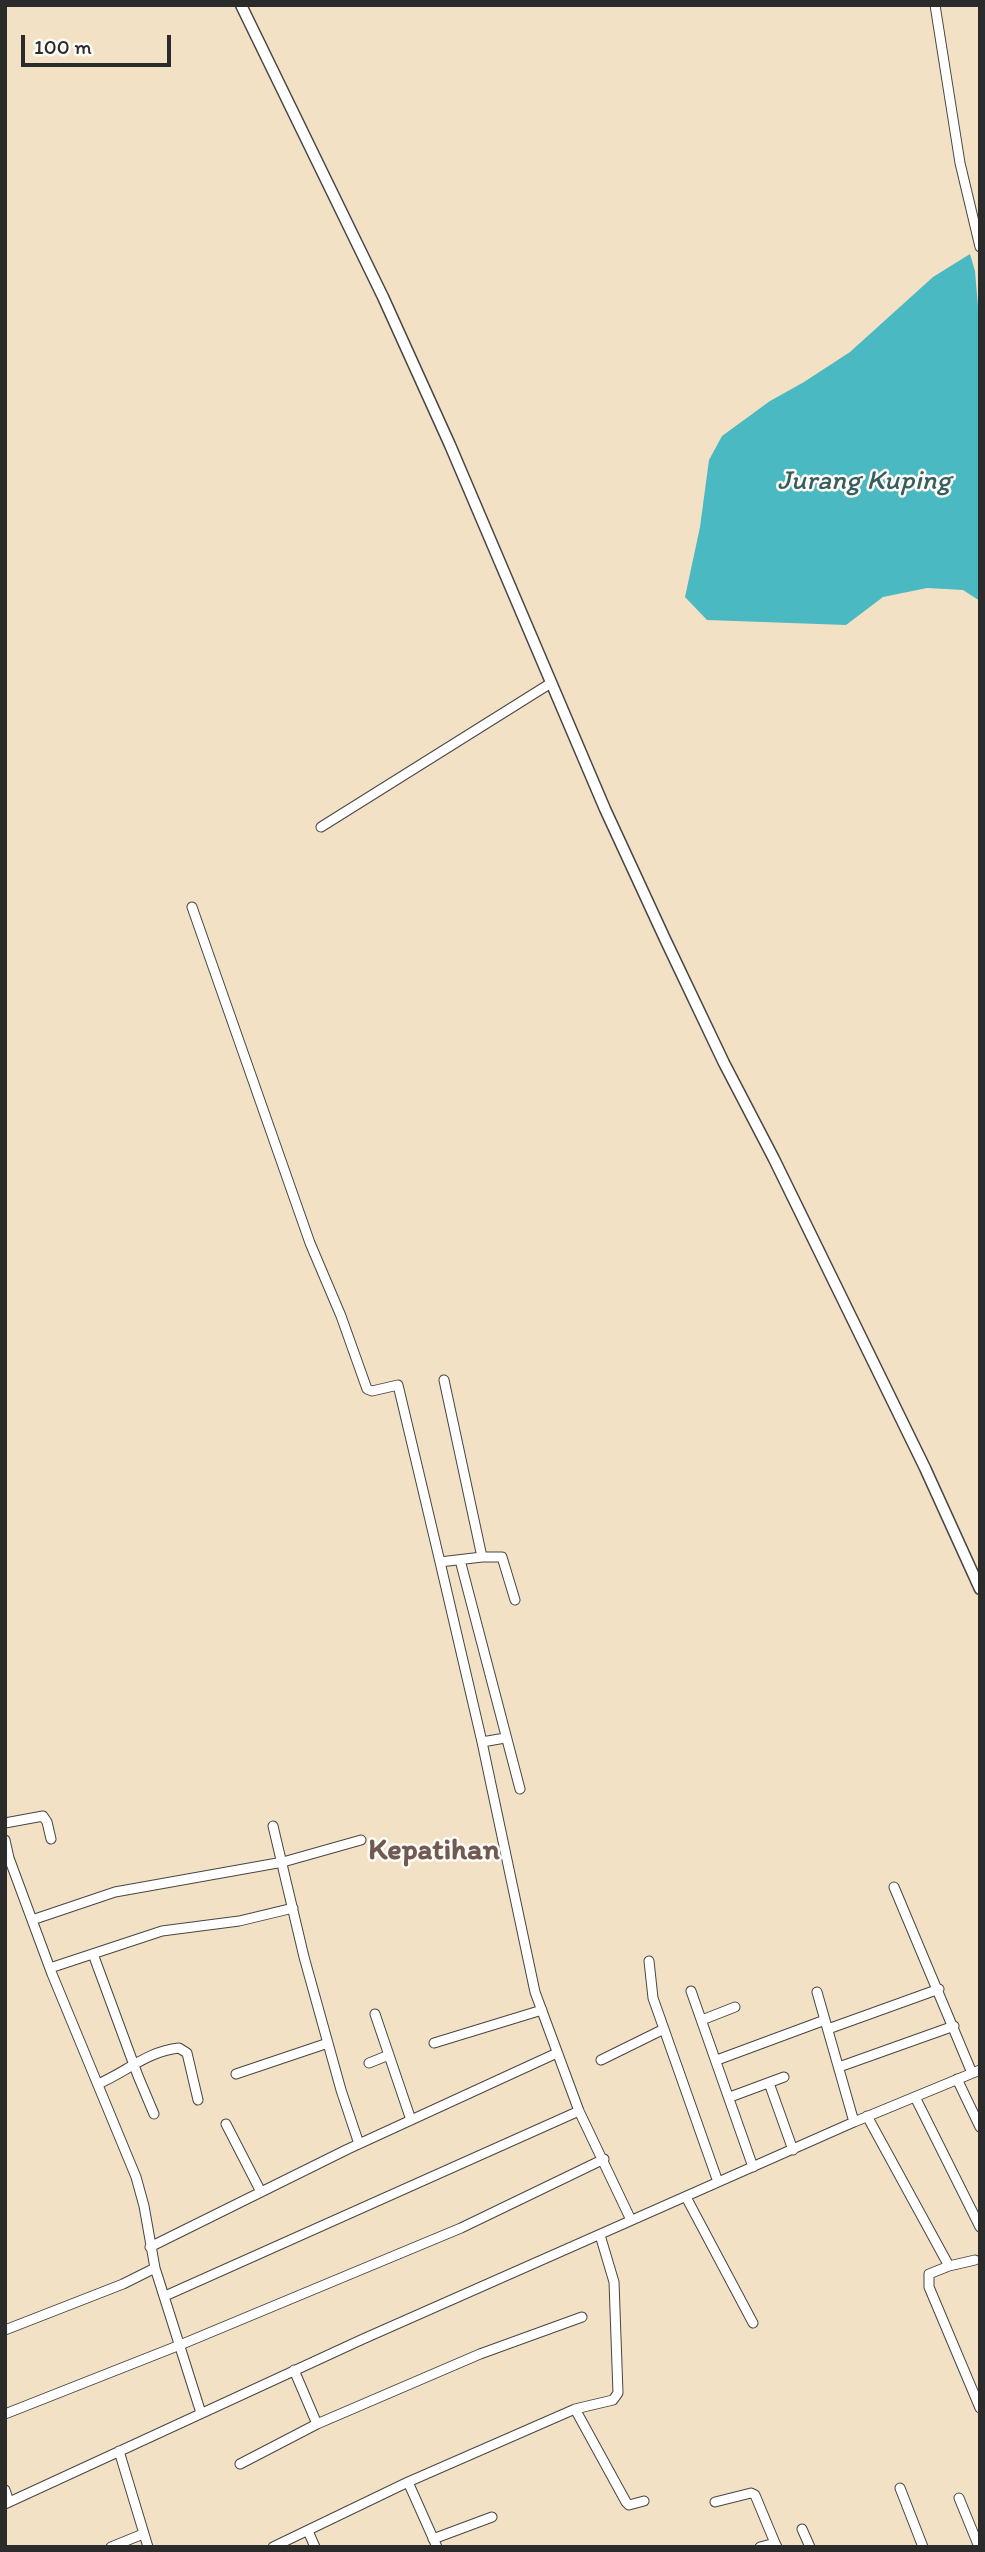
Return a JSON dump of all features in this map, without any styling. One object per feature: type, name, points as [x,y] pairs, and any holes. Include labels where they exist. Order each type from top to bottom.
[{"type":"street","points":[[241,5],[383,298],[450,445],[605,809],[665,940],[925,1468],[980,1589]]},
{"type":"street","points":[[935,5],[960,163],[980,247]]},
{"type":"street","points":[[321,827],[551,683]]},
{"type":"street","points":[[192,907],[310,1243],[331,1290],[367,1389],[372,1391],[398,1385],[482,1742],[525,1950],[542,2010],[579,2111],[631,2220]]},
{"type":"street","points":[[444,1380],[482,1557]]},
{"type":"street","points":[[440,1562],[502,1557],[515,1600]]},
{"type":"street","points":[[460,1560],[520,1789]]},
{"type":"street","points":[[482,1742],[505,1738]]},
{"type":"street","points":[[5,1824],[43,1816],[51,1839]]},
{"type":"street","points":[[273,1826],[304,1958],[359,2144]]},
{"type":"street","points":[[5,1840],[7,1858],[136,2177],[155,2268],[201,2413]]},
{"type":"street","points":[[32,1920],[139,1886],[283,1862],[361,1840]]},
{"type":"street","points":[[5,2490],[7,2503],[294,2370],[867,2116],[976,2071],[894,1886]]},
{"type":"street","points":[[50,1968],[162,1931],[239,1921],[293,1908]]},
{"type":"street","points":[[93,1954],[154,2114]]},
{"type":"street","points":[[649,1961],[653,1998],[718,2182]]},
{"type":"street","points":[[716,2060],[939,1989]]},
{"type":"street","points":[[691,1992],[753,2167]]},
{"type":"street","points":[[817,1992],[854,2122]]},
{"type":"street","points":[[702,2020],[735,2007]]},
{"type":"street","points":[[434,2043],[542,2010]]},
{"type":"street","points":[[376,2014],[411,2120]]},
{"type":"street","points":[[839,2067],[954,2026]]},
{"type":"street","points":[[601,2060],[664,2029]]},
{"type":"street","points":[[236,2074],[327,2042]]},
{"type":"street","points":[[98,2084],[149,2056],[176,2048],[183,2049],[187,2053],[198,2100]]},
{"type":"street","points":[[150,2246],[359,2144],[557,2053]]},
{"type":"street","points":[[369,2063],[390,2055]]},
{"type":"street","points":[[730,2097],[784,2077]]},
{"type":"street","points":[[957,2079],[980,2127]]},
{"type":"street","points":[[769,2083],[793,2150]]},
{"type":"street","points":[[915,2097],[980,2227]]},
{"type":"street","points":[[165,2296],[579,2111]]},
{"type":"street","points":[[867,2116],[949,2266]]},
{"type":"street","points":[[226,2124],[261,2192]]},
{"type":"street","points":[[5,2414],[180,2345],[461,2228],[604,2159]]},
{"type":"street","points":[[686,2197],[753,2323]]},
{"type":"street","points":[[273,2547],[408,2482],[575,2409],[612,2400],[618,2393],[614,2282],[600,2235]]},
{"type":"street","points":[[978,2263],[949,2266],[929,2274],[929,2287],[980,2408]]},
{"type":"street","points":[[5,2330],[123,2284],[155,2268]]},
{"type":"street","points":[[240,2464],[317,2424],[480,2354],[582,2317]]},
{"type":"street","points":[[294,2370],[317,2424]]},
{"type":"street","points":[[575,2409],[626,2502],[629,2505],[644,2501]]},
{"type":"street","points":[[120,2451],[148,2547]]},
{"type":"street","points":[[408,2482],[435,2543],[492,2517]]},
{"type":"street","points":[[900,2488],[923,2547]]},
{"type":"street","points":[[715,2502],[751,2493],[755,2495],[776,2545],[760,2547]]},
{"type":"street","points":[[959,2498],[979,2547]]},
{"type":"street","points":[[802,2529],[810,2547]]},
{"type":"street","points":[[308,2531],[315,2547]]},
{"type":"street","points":[[111,2547],[143,2534]]},
{"type":"water","name":"Jurang Kuping","points":[[970,254],[975,271],[980,330],[980,601],[963,590],[927,588],[883,597],[846,625],[707,620],[685,597],[700,527],[709,460],[722,436],[770,401],[850,352],[933,277]]},
{"type":"district","name":"Kepatihan","points":[[434,1851]]}]
